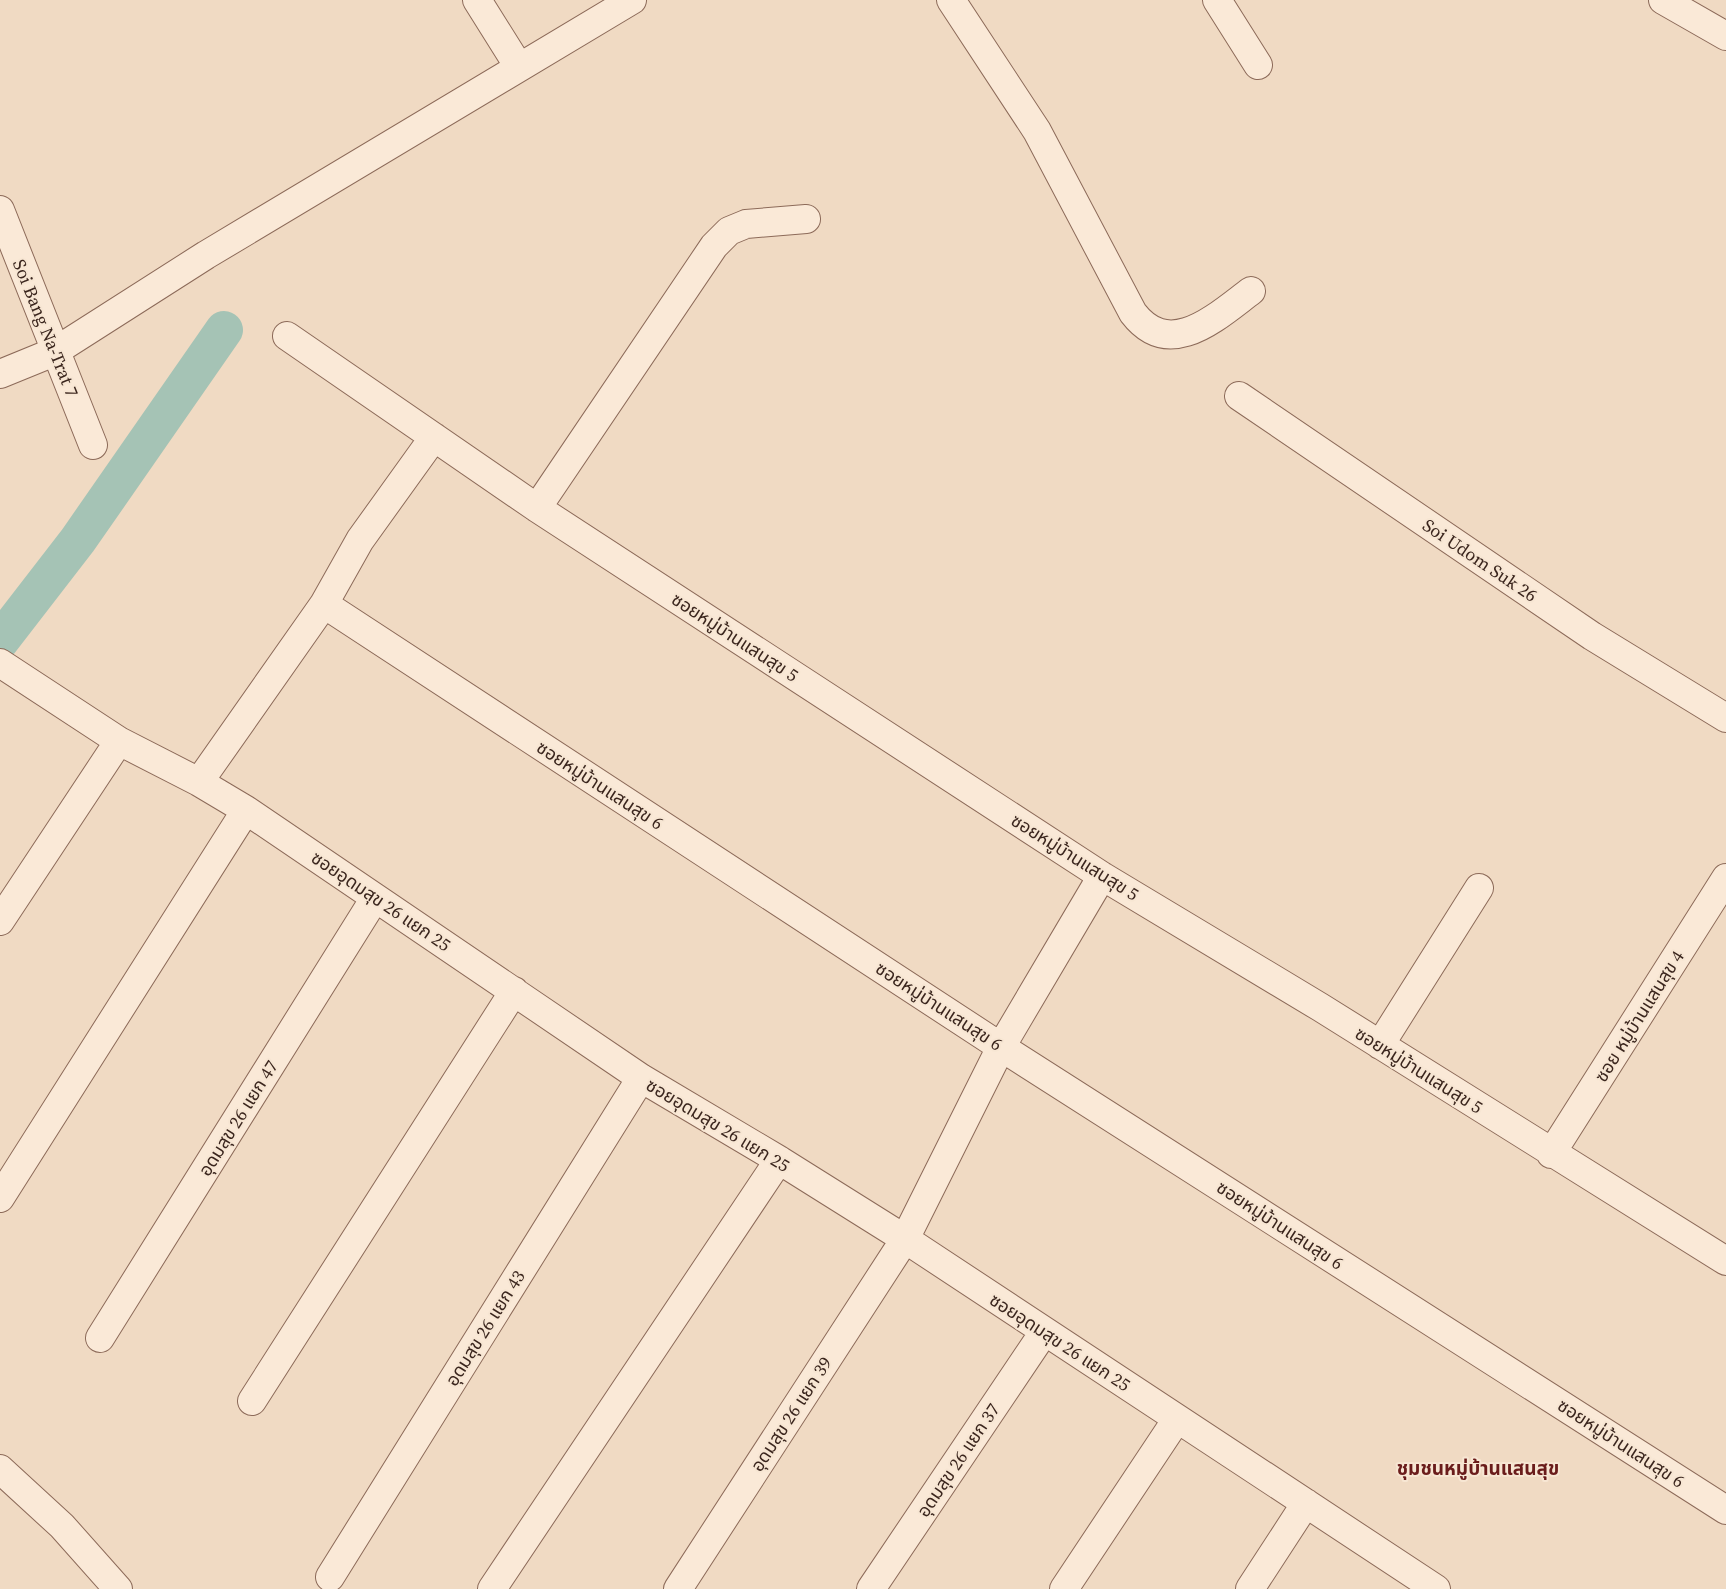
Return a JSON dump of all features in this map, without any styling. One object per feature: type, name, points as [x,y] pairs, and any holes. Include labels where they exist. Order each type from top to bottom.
[{"type":"street","points":[[477,0],[519,67]]},
{"type":"street","points":[[0,374],[54,352],[206,255],[632,0]]},
{"type":"street","points":[[951,0],[1037,131],[1133,314],[1143,326],[1151,332],[1185,334],[1210,322],[1251,291]]},
{"type":"street","points":[[1217,0],[1258,65]]},
{"type":"street","points":[[1663,0],[1726,36]]},
{"type":"street","name":"Soi Bang Na-Trat 7","points":[[0,210],[54,352],[93,445]]},
{"type":"street","points":[[537,508],[714,246],[729,231],[746,224],[806,219]]},
{"type":"street","name":"ซอยหมู่บ้านแสนสุข 5","points":[[287,336],[537,508],[1102,876],[1380,1045],[1552,1154],[1726,1260]]},
{"type":"street","name":"Soi Udom Suk 26","points":[[1239,396],[1592,636],[1726,718]]},
{"type":"street","points":[[199,782],[324,604],[360,540],[434,437]]},
{"type":"street","name":"ซอยหมู่บ้านแสนสุข 6","points":[[324,604],[1001,1047],[1726,1510]]},
{"type":"street","name":"ซอยอุดมสุข 26 แยก 25","points":[[0,663],[119,740],[199,782],[246,810],[640,1078],[779,1160],[905,1239],[1436,1589]]},
{"type":"street","points":[[0,920],[119,740]]},
{"type":"street","points":[[0,1198],[246,810]]},
{"type":"street","name":"อุดมสุข 26 แยก 39","points":[[678,1589],[905,1239],[1001,1047],[1102,876]]},
{"type":"street","name":"ซอย หมู่บ้านแสนสุข 4","points":[[1552,1154],[1726,878]]},
{"type":"street","points":[[1380,1045],[1479,888]]},
{"type":"street","name":"อุดมสุข 26 แยก 47","points":[[100,1338],[375,898]]},
{"type":"street","points":[[252,1400],[514,991]]},
{"type":"street","name":"อุดมสุข 26 แยก 43","points":[[330,1577],[640,1078]]},
{"type":"street","points":[[492,1589],[779,1160]]},
{"type":"street","name":"อุดมสุข 26 แยก 37","points":[[871,1589],[1044,1332]]},
{"type":"street","points":[[1064,1589],[1177,1419]]},
{"type":"street","points":[[0,1469],[62,1526],[118,1589]]},
{"type":"street","points":[[1250,1589],[1306,1504]]},
{"type":"waterway","points":[[0,641],[78,540],[224,330]]},
{"type":"district","name":"ชุมชนหมู่บ้านแสนสุข","points":[[1478,1468]]}]
